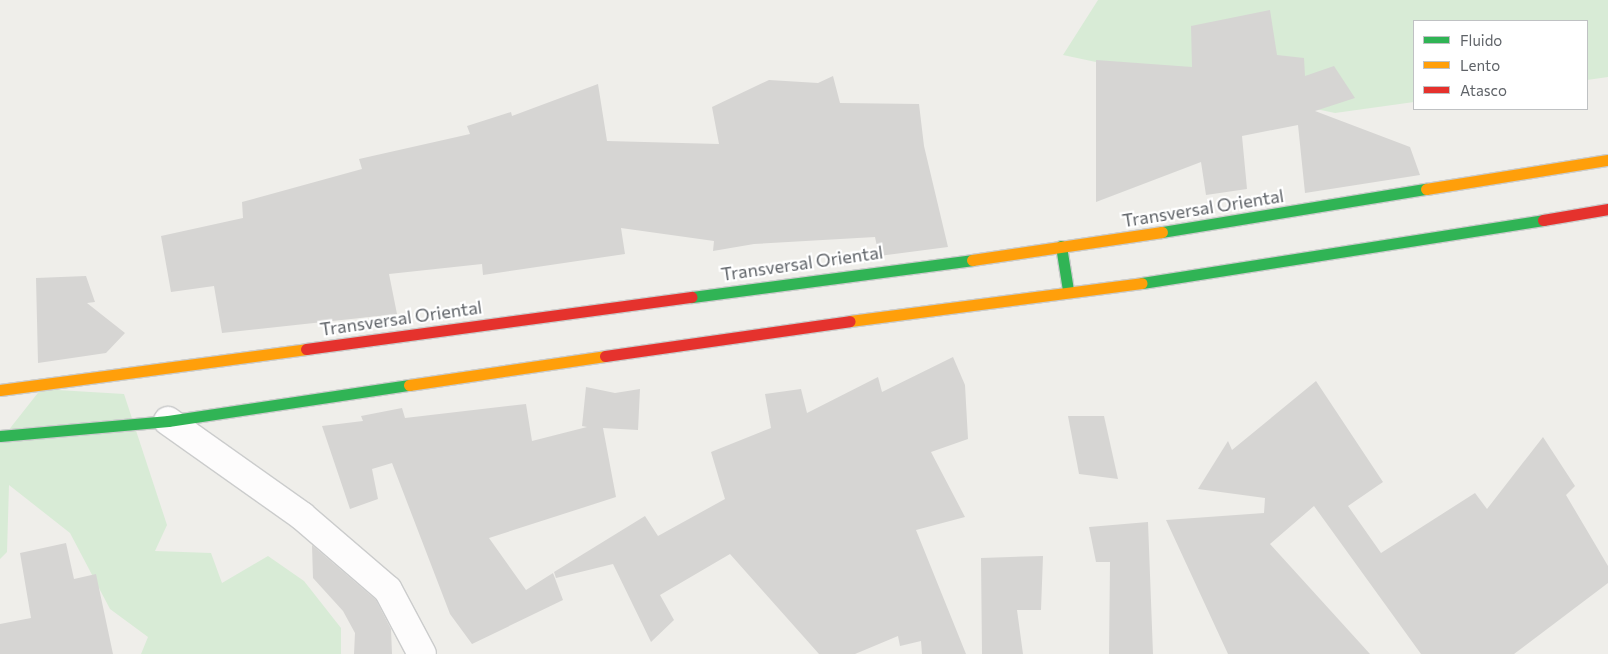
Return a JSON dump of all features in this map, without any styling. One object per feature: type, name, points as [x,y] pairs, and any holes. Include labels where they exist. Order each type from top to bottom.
[{"type":"main road","name":"Transversal Oriental","points":[[0,390],[1061,246],[1608,160]]},
{"type":"main road","points":[[0,436],[168,422],[1068,290],[1375,250],[1608,209]]},
{"type":"main road","points":[[1061,246],[1068,290]]},
{"type":"street","points":[[168,422],[302,516],[388,590],[422,654]]},
{"type":"green space","points":[[1098,0],[1608,0],[1608,77],[1588,80],[1588,20],[1413,20],[1413,102],[1335,113],[1063,55]]},
{"type":"green space","points":[[41,389],[124,394],[167,525],[155,551],[211,553],[222,583],[268,556],[304,581],[341,628],[341,654],[141,654],[148,637],[110,609],[70,533],[9,485],[7,552],[0,559],[0,441]]},
{"type":"building","points":[[1270,10],[1277,55],[1304,58],[1305,76],[1334,66],[1355,98],[1315,111],[1410,147],[1420,175],[1305,193],[1298,125],[1242,136],[1247,189],[1206,195],[1201,162],[1096,202],[1096,60],[1192,67],[1191,26]]},
{"type":"building","points":[[833,76],[840,103],[919,104],[924,146],[948,247],[879,256],[875,237],[754,244],[713,251],[714,241],[621,228],[625,254],[483,275],[482,264],[389,274],[397,314],[222,333],[214,286],[171,292],[161,236],[243,218],[242,202],[362,169],[359,159],[470,134],[467,126],[511,112],[512,116],[598,84],[607,141],[719,144],[712,107],[769,80],[818,83]]},
{"type":"building","points":[[86,276],[95,302],[87,303],[125,333],[106,353],[38,363],[36,278]]},
{"type":"building","points":[[953,357],[965,385],[968,439],[931,452],[965,517],[916,530],[966,654],[922,654],[921,641],[900,646],[898,636],[855,654],[819,654],[730,554],[660,595],[674,620],[651,642],[613,564],[556,578],[554,572],[645,516],[658,536],[725,499],[711,452],[771,428],[765,394],[801,389],[807,413],[878,377],[882,392]]},
{"type":"building","points":[[1316,381],[1383,482],[1348,506],[1381,553],[1475,493],[1487,509],[1543,437],[1575,486],[1566,495],[1608,566],[1608,583],[1514,654],[1421,654],[1314,506],[1270,544],[1370,654],[1228,654],[1166,520],[1264,513],[1265,498],[1198,489],[1228,441],[1232,450]]},
{"type":"building","points":[[586,387],[615,393],[640,389],[638,430],[603,428],[616,497],[489,538],[526,590],[553,573],[563,600],[472,644],[450,614],[392,463],[372,469],[378,499],[350,509],[322,426],[363,421],[361,416],[402,408],[405,418],[526,404],[532,441],[587,427],[582,426]]},
{"type":"building","points":[[1068,416],[1104,416],[1118,479],[1079,474]]},
{"type":"building","points":[[1148,522],[1153,654],[1109,654],[1110,562],[1096,562],[1089,527]]},
{"type":"building","points":[[66,543],[74,579],[96,574],[113,654],[0,654],[0,624],[31,618],[20,553]]},
{"type":"building","points":[[312,545],[376,600],[391,629],[392,654],[354,654],[355,633],[343,611],[313,578]]},
{"type":"building","points":[[1043,556],[1041,610],[1017,610],[1023,654],[982,654],[981,558]]},
{"type":"traffic: fast","points":[[1162,232],[1426,189]]},
{"type":"traffic: fast","points":[[1142,283],[1543,220]]},
{"type":"traffic: fast","points":[[1061,246],[1068,290]]},
{"type":"traffic: fast","points":[[692,297],[972,260]]},
{"type":"traffic: fast","points":[[0,436],[168,421],[409,385]]},
{"type":"traffic: slow","points":[[1426,189],[1608,160]]},
{"type":"traffic: slow","points":[[972,260],[1162,232]]},
{"type":"traffic: slow","points":[[850,321],[1142,283]]},
{"type":"traffic: slow","points":[[0,390],[306,349]]},
{"type":"traffic: slow","points":[[409,385],[605,356]]},
{"type":"traffic: jam","points":[[1543,220],[1608,209]]},
{"type":"traffic: jam","points":[[306,349],[692,297]]},
{"type":"traffic: jam","points":[[605,356],[850,321]]}]
